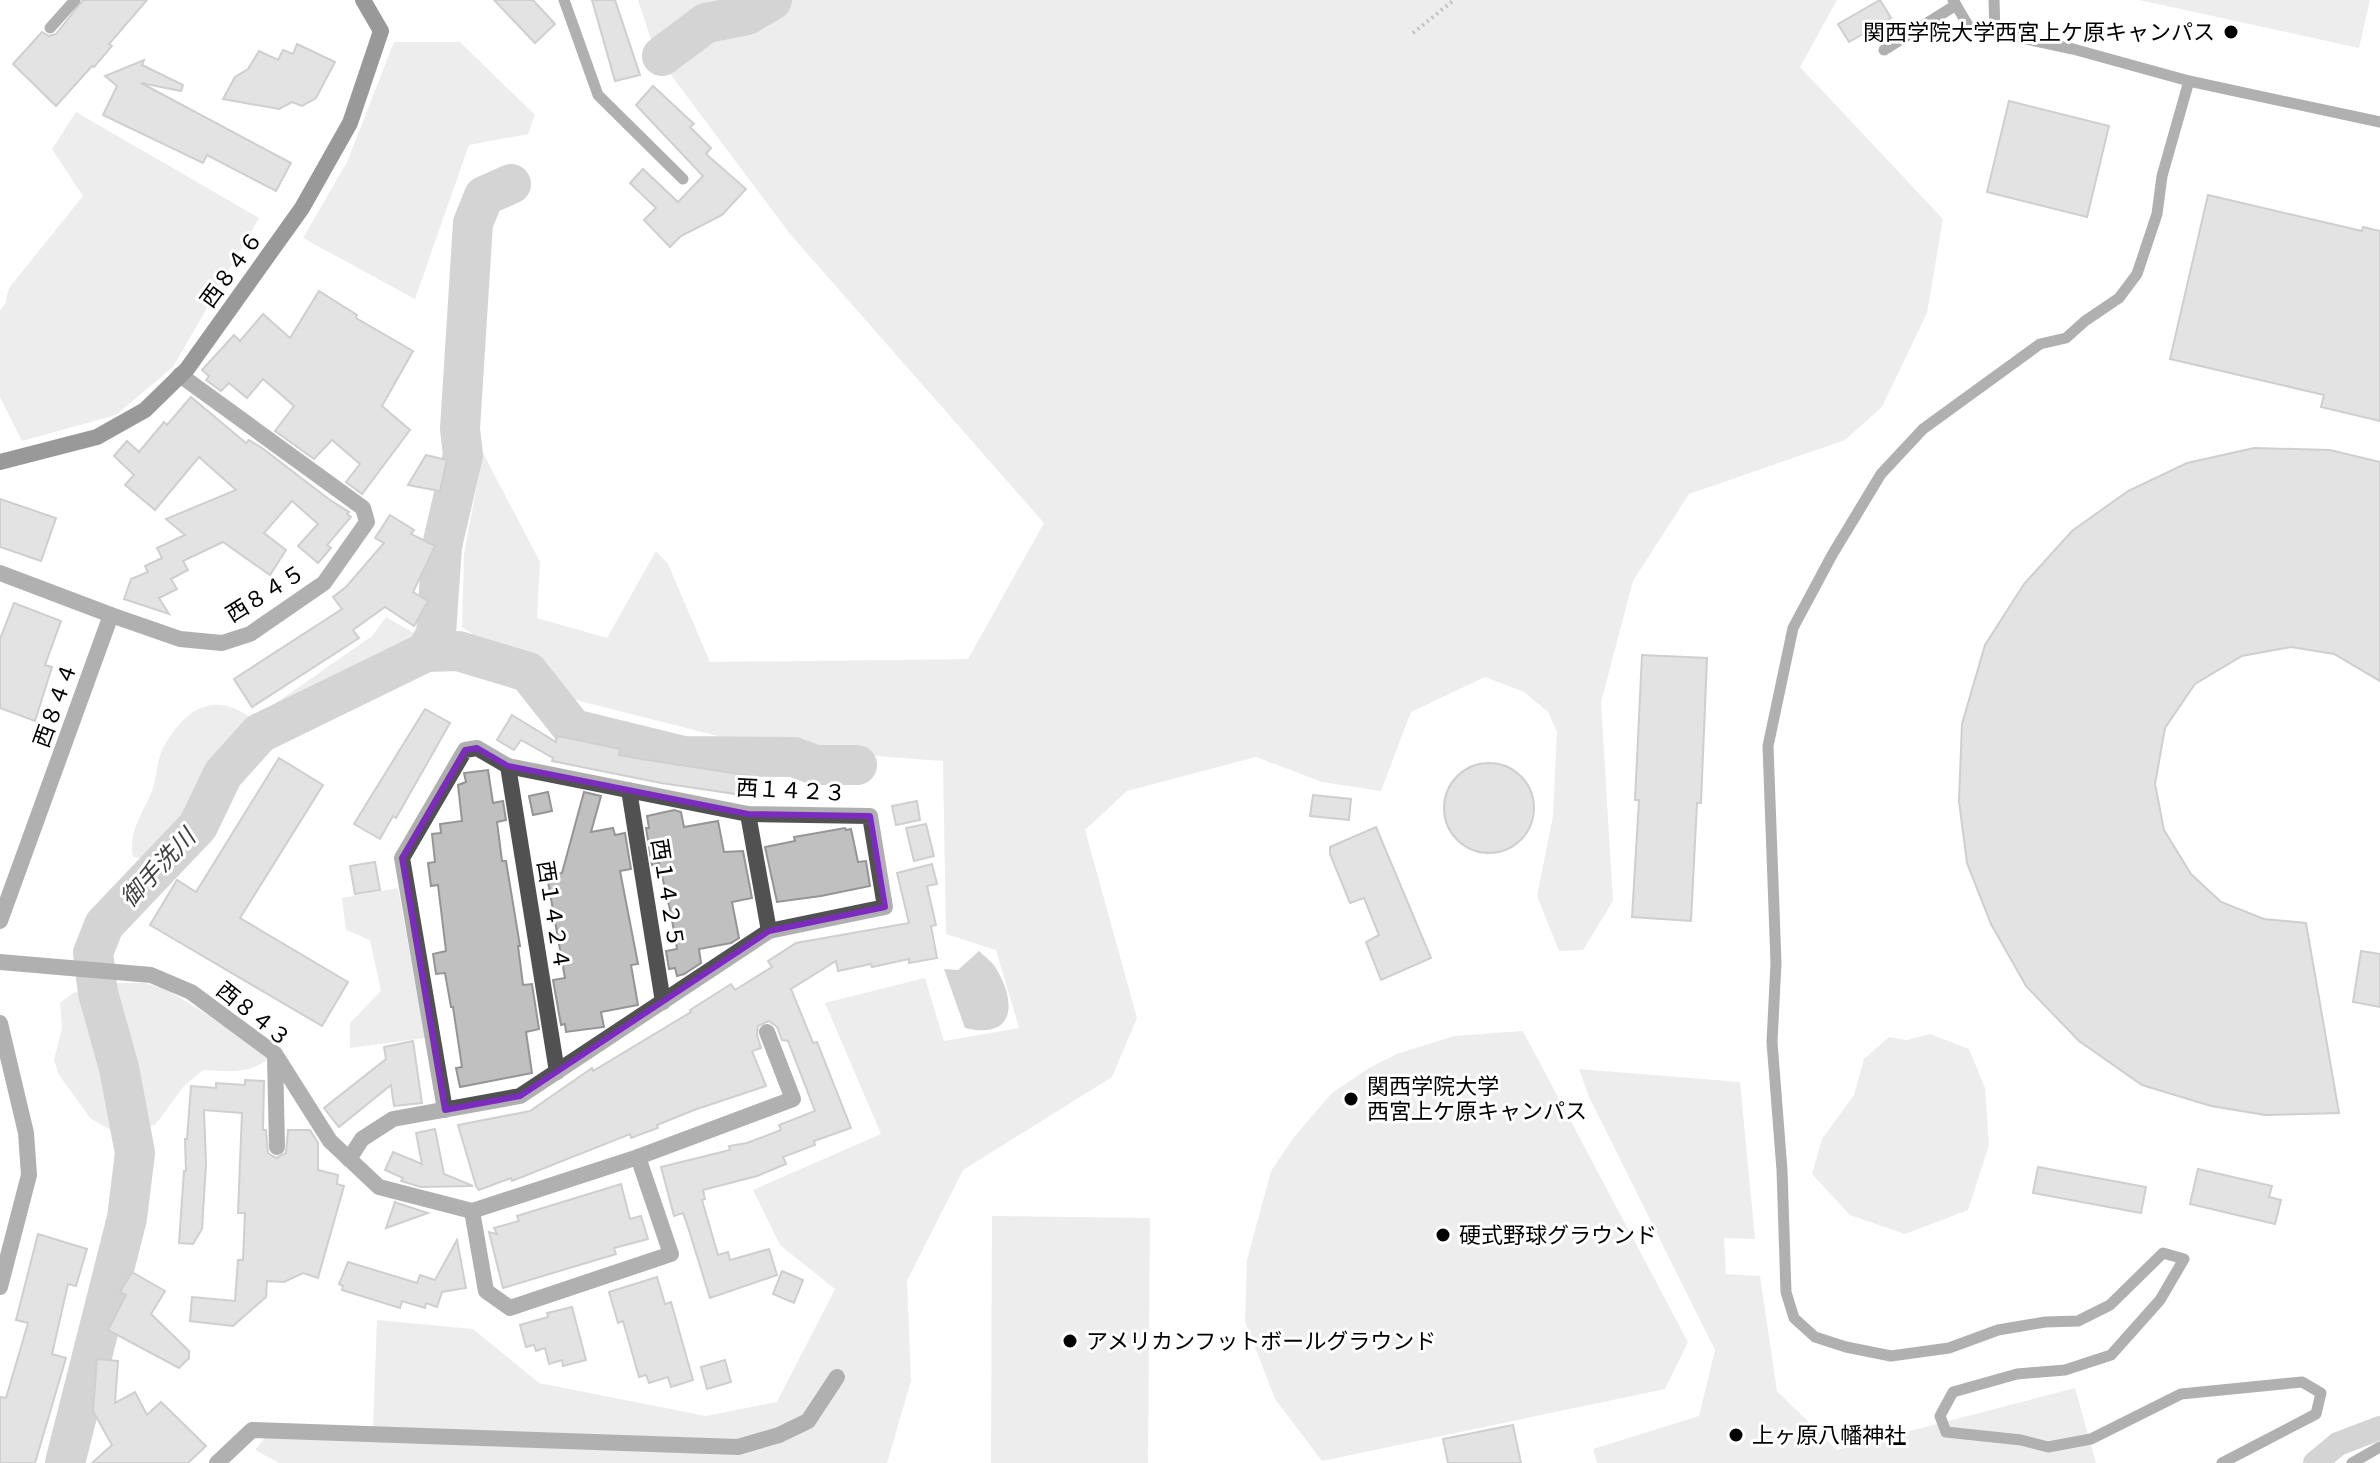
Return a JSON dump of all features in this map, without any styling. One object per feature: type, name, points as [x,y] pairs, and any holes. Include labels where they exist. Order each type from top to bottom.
[{"type":"street","name":"西８４６","points":[[0,462],[97,437],[145,410],[180,375],[302,208],[350,123],[381,31],[363,0]]},
{"type":"street","name":"西８４５","points":[[111,615],[180,639],[222,643],[250,634],[324,583],[367,522],[363,508],[180,375]]},
{"type":"street","points":[[0,573],[111,615]]},
{"type":"street","name":"西８４４","points":[[0,921],[111,615]]},
{"type":"street","name":"西１４２３","points":[[349,1159],[362,1139],[393,1119],[445,1110],[520,1096],[769,931],[885,907],[870,816],[748,814],[508,766],[477,748],[465,750],[402,858],[445,1110]]},
{"type":"street","name":"西１４２４","points":[[508,766],[557,1072]]},
{"type":"street","name":"西１４２５","points":[[629,790],[663,1002]]},
{"type":"street","points":[[748,814],[769,931]]},
{"type":"street","name":"西８４３","points":[[0,962],[151,975],[191,992],[275,1054],[330,1141],[379,1187],[472,1211]]},
{"type":"street","points":[[0,1287],[29,1175],[26,1133],[1,1031]]},
{"type":"street","points":[[638,1157],[671,1254],[510,1308],[486,1291],[472,1211],[638,1157],[793,1099],[767,1032]]},
{"type":"street","points":[[275,1054],[277,1147]]},
{"type":"street","points":[[217,1463],[252,1430],[738,1447],[779,1435],[808,1421],[837,1377]]},
{"type":"lane","points":[[50,28],[75,0]]},
{"type":"lane","points":[[564,0],[598,95],[683,179]]},
{"type":"lane","points":[[1994,0],[1995,32]]},
{"type":"lane","points":[[1884,50],[1954,2],[1969,27],[2073,49],[2189,81],[2380,122]]},
{"type":"lane","points":[[2189,81],[2162,176],[2157,214],[2137,274],[2119,298],[2066,338],[2040,344],[1923,429],[1881,474],[1793,628],[1768,746],[1776,963],[1772,1042],[1782,1170],[1784,1277],[1794,1318],[1815,1337],[1891,1356],[1949,1348],[1998,1330],[2045,1322],[2078,1321],[2110,1305],[2163,1253],[2184,1259],[2160,1300],[2111,1355],[2065,1370],[2017,1374],[1953,1392],[1940,1416],[1946,1432],[2021,1440],[2048,1447],[2091,1439],[2181,1394],[2302,1382],[2321,1393],[2316,1414],[2222,1463]]},
{"type":"lane","points":[[2352,1463],[2380,1447]]},
{"type":"path","points":[[1413,33],[1454,0]]},
{"type":"highlighted area","points":[[477,748],[508,766],[748,814],[870,816],[885,907],[769,931],[520,1096],[445,1110],[402,858],[465,750]]},
{"type":"shaded area","points":[[638,0],[1837,0],[1800,67],[1943,219],[1927,313],[1882,407],[1845,440],[1689,494],[1633,581],[1601,702],[1613,901],[1583,950],[1559,951],[1537,896],[1553,816],[1557,732],[1548,712],[1524,692],[1485,677],[1411,712],[1381,791],[1322,782],[1256,757],[1127,791],[1085,830],[1137,1018],[1112,1077],[963,1170],[907,1281],[911,1381],[887,1463],[279,1463],[255,1450],[267,1435],[373,1427],[377,1320],[473,1329],[539,1383],[706,1416],[777,1402],[835,1289],[780,1245],[753,1190],[881,1134],[825,1003],[925,978],[944,1041],[1019,1028],[996,950],[946,934],[943,761],[765,748],[568,698],[462,627],[464,554],[483,453],[540,562],[537,618],[607,638],[656,551],[668,564],[710,662],[968,659],[1044,523],[790,234],[656,55]]},
{"type":"shaded area","points":[[2139,0],[2370,0],[2359,48]]},
{"type":"shaded area","points":[[394,42],[460,42],[535,115],[528,134],[469,145],[415,299],[303,238],[347,162]]},
{"type":"shaded area","points":[[76,112],[259,218],[173,367],[116,415],[22,441],[0,397],[0,310],[9,288],[83,196],[52,149]]},
{"type":"shaded area","points":[[386,617],[424,639],[407,656],[239,737],[207,777],[177,835],[148,860],[133,857],[132,839],[153,788],[158,761],[182,722],[202,707],[214,705],[239,710],[253,719],[372,636]]},
{"type":"shaded area","points":[[398,888],[425,1038],[350,1048],[350,1023],[381,991],[370,940],[346,930],[342,898]]},
{"type":"shaded area","points":[[979,951],[997,970],[1009,1006],[1002,1024],[993,1029],[965,1028],[944,969],[958,970]]},
{"type":"shaded area","points":[[111,983],[145,983],[166,989],[260,1047],[269,1058],[246,1070],[203,1070],[184,1086],[156,1124],[134,1133],[118,1134],[90,1118],[59,1075],[54,1060],[62,1028],[60,1003],[73,993]]},
{"type":"shaded area","name":"硬式野球グラウンド","points":[[1523,1031],[1688,1342],[1665,1389],[1322,1461],[1275,1399],[1245,1321],[1247,1260],[1271,1171],[1294,1137],[1332,1093],[1369,1068],[1397,1054],[1454,1036]]},
{"type":"shaded area","points":[[1930,1034],[1969,1049],[1985,1088],[1989,1145],[1968,1210],[1905,1234],[1850,1215],[1812,1174],[1822,1139],[1854,1095],[1864,1059],[1889,1037],[1907,1040]]},
{"type":"shaded area","points":[[1579,1069],[1740,1082],[1755,1239],[1724,1238],[1726,1274],[1760,1276],[1777,1391],[1837,1450],[2075,1388],[2096,1463],[1597,1463],[1593,1449],[1699,1416],[1715,1350],[1589,1097]]},
{"type":"shaded area","name":"アメリカンフットボールグラウンド","points":[[992,1216],[1150,1218],[1148,1463],[991,1463]]},
{"type":"building","points":[[83,0],[147,0],[109,44],[112,46],[94,67],[56,106],[13,64],[42,32],[49,36],[56,34]]},
{"type":"building","points":[[494,0],[533,0],[555,24],[535,43]]},
{"type":"building","points":[[592,0],[615,0],[640,75],[615,81]]},
{"type":"building","points":[[1880,0],[1891,18],[1849,42],[1838,24]]},
{"type":"building","points":[[297,44],[335,62],[316,98],[302,106],[292,102],[279,109],[223,99],[235,77],[248,69],[259,51],[278,60],[283,50],[293,54]]},
{"type":"building","points":[[144,60],[142,65],[183,85],[181,91],[141,83],[291,163],[276,191],[207,155],[203,163],[103,115],[117,86],[105,76]]},
{"type":"building","points":[[653,86],[694,124],[690,127],[711,148],[706,154],[746,189],[722,215],[681,236],[670,247],[644,220],[656,208],[630,183],[643,169],[678,202],[703,176],[636,105]]},
{"type":"building","points":[[2009,101],[2109,126],[2087,217],[1987,192]]},
{"type":"building","points":[[2208,195],[2362,231],[2363,227],[2380,231],[2380,421],[2321,407],[2324,395],[2170,359]]},
{"type":"building","points":[[319,291],[357,315],[356,318],[413,351],[382,406],[410,430],[362,494],[346,482],[360,464],[332,440],[314,459],[275,431],[294,406],[263,379],[247,398],[229,383],[221,391],[206,380],[209,376],[202,370],[234,335],[240,341],[263,314],[290,338]]},
{"type":"building","points":[[191,397],[246,443],[249,440],[262,448],[349,512],[347,514],[351,517],[327,545],[331,548],[318,563],[298,546],[318,524],[292,501],[264,533],[286,550],[270,575],[223,542],[183,561],[188,570],[171,579],[177,589],[159,598],[169,614],[124,599],[131,579],[148,572],[145,566],[162,558],[157,548],[185,535],[166,519],[236,490],[199,457],[155,510],[125,485],[134,475],[114,456],[127,441],[139,452],[164,422],[167,425]]},
{"type":"building","points":[[2254,448],[2330,450],[2380,462],[2380,681],[2334,654],[2291,647],[2242,656],[2195,684],[2165,728],[2155,784],[2164,830],[2191,874],[2221,902],[2264,919],[2306,923],[2339,1113],[2265,1115],[2211,1106],[2142,1085],[2079,1041],[2026,986],[1991,924],[1967,863],[1959,801],[1962,724],[1985,645],[2024,584],[2072,531],[2128,491],[2187,463]]},
{"type":"building","points":[[426,455],[447,460],[440,491],[408,485]]},
{"type":"building","points":[[0,499],[56,518],[41,561],[0,547]]},
{"type":"building","points":[[390,515],[414,530],[411,534],[435,546],[413,592],[428,601],[414,626],[385,607],[353,630],[359,638],[252,707],[234,679],[342,609],[333,597],[346,587],[384,543],[375,538]]},
{"type":"building","points":[[14,603],[61,621],[45,665],[52,667],[35,721],[0,708],[0,639]]},
{"type":"building","points":[[1642,655],[1707,658],[1701,803],[1697,803],[1691,921],[1632,917],[1639,800],[1635,800]]},
{"type":"building","points":[[425,709],[450,723],[396,818],[393,816],[380,839],[354,824]]},
{"type":"building","points":[[512,715],[556,742],[557,736],[620,749],[619,755],[759,777],[756,797],[661,783],[552,761],[553,758],[521,740],[514,750],[497,740]]},
{"type":"building","points":[[279,758],[323,785],[240,918],[348,982],[322,1026],[150,925],[177,880],[196,892]]},
{"type":"building","points":[[1489,763],[1514,771],[1526,783],[1534,808],[1526,833],[1514,845],[1489,853],[1464,845],[1452,833],[1444,808],[1452,783],[1464,771]]},
{"type":"building","points":[[488,770],[493,803],[503,801],[506,820],[497,822],[502,861],[506,861],[523,985],[532,984],[539,1029],[526,1032],[532,1073],[460,1087],[456,1068],[462,1067],[453,1007],[445,973],[436,974],[433,954],[446,951],[438,885],[431,886],[428,863],[435,862],[432,834],[441,833],[440,824],[462,821],[458,785],[466,782],[464,773]]},
{"type":"building","points":[[548,792],[552,811],[533,815],[529,796]]},
{"type":"building","points":[[584,792],[601,796],[591,832],[613,828],[615,835],[625,833],[631,869],[620,871],[638,964],[631,965],[638,1005],[601,1012],[604,1027],[566,1032],[565,1024],[561,1025],[553,980],[565,978],[547,876],[562,873]]},
{"type":"building","points":[[1313,795],[1351,799],[1349,820],[1310,816]]},
{"type":"building","points":[[917,801],[920,820],[896,825],[892,806]]},
{"type":"building","points":[[674,810],[681,812],[684,827],[718,821],[724,852],[743,851],[752,898],[732,902],[739,938],[731,943],[699,949],[701,963],[677,976],[675,968],[669,969],[666,951],[677,949],[671,914],[659,863],[652,865],[646,828],[649,828],[647,816]]},
{"type":"building","points":[[926,824],[934,856],[914,861],[906,828]]},
{"type":"building","points":[[1376,827],[1431,958],[1381,980],[1366,942],[1379,935],[1364,898],[1350,903],[1330,854],[1330,847]]},
{"type":"building","points":[[851,829],[858,862],[866,861],[870,886],[777,902],[765,847],[795,841],[794,837]]},
{"type":"building","points":[[375,862],[380,890],[355,894],[350,866]]},
{"type":"building","points":[[932,864],[937,884],[927,886],[936,925],[931,926],[937,958],[909,963],[909,959],[838,971],[836,961],[791,989],[813,1043],[817,1042],[851,1128],[814,1141],[815,1145],[783,1157],[786,1164],[757,1176],[703,1190],[705,1199],[702,1200],[718,1255],[728,1252],[730,1260],[769,1249],[777,1275],[710,1298],[683,1213],[674,1216],[661,1167],[730,1150],[729,1146],[747,1143],[781,1130],[779,1125],[815,1111],[788,1041],[782,1040],[777,1027],[769,1021],[758,1026],[761,1048],[752,1051],[766,1086],[694,1110],[657,1125],[658,1128],[631,1138],[630,1134],[512,1181],[511,1178],[479,1190],[476,1186],[458,1125],[530,1111],[592,1068],[593,1071],[691,1012],[731,984],[735,990],[772,967],[768,961],[796,943],[909,923],[897,873]]},
{"type":"building","points":[[2361,951],[2380,954],[2380,1007],[2353,1002]]},
{"type":"building","points":[[413,1041],[422,1103],[394,1106],[391,1085],[339,1127],[324,1108],[386,1059],[384,1047]]},
{"type":"building","points":[[245,1080],[264,1081],[263,1130],[266,1130],[268,1153],[276,1158],[286,1153],[288,1130],[310,1130],[318,1143],[318,1170],[338,1175],[337,1184],[344,1186],[318,1278],[303,1273],[284,1282],[267,1281],[266,1297],[233,1326],[190,1321],[192,1297],[235,1301],[238,1260],[243,1260],[245,1213],[238,1213],[242,1113],[204,1110],[206,1164],[202,1229],[193,1244],[179,1243],[191,1086],[216,1088],[216,1083],[245,1085]]},
{"type":"building","points":[[435,1129],[444,1174],[473,1186],[421,1187],[401,1181],[403,1178],[385,1170],[393,1152],[422,1164],[416,1133]]},
{"type":"building","points":[[2038,1167],[2146,1187],[2141,1213],[2033,1193]]},
{"type":"building","points":[[2198,1169],[2272,1186],[2269,1197],[2281,1200],[2275,1224],[2190,1204]]},
{"type":"building","points":[[621,1184],[630,1219],[641,1216],[648,1239],[614,1248],[616,1254],[503,1288],[489,1232],[497,1234],[494,1228],[519,1221],[517,1216]]},
{"type":"building","points":[[397,1203],[428,1213],[386,1228]]},
{"type":"building","points":[[38,1234],[87,1249],[76,1286],[68,1284],[52,1354],[66,1358],[35,1463],[0,1463],[0,1397],[6,1398],[28,1323],[16,1320]]},
{"type":"building","points":[[457,1240],[466,1288],[442,1292],[437,1307],[426,1303],[425,1308],[402,1301],[400,1308],[342,1290],[343,1286],[339,1284],[348,1262],[417,1283],[420,1275],[435,1280]]},
{"type":"building","points":[[782,1271],[803,1280],[794,1303],[773,1294]]},
{"type":"building","points":[[132,1272],[165,1291],[151,1314],[189,1351],[189,1358],[179,1368],[108,1330],[126,1295],[120,1292]]},
{"type":"building","points":[[657,1277],[665,1304],[671,1302],[693,1380],[671,1387],[668,1377],[649,1383],[646,1375],[639,1377],[623,1321],[618,1323],[609,1292]]},
{"type":"building","points":[[572,1307],[586,1360],[563,1366],[562,1360],[549,1364],[545,1348],[536,1351],[534,1345],[526,1347],[520,1325],[548,1317],[547,1313]]},
{"type":"building","points":[[97,1359],[118,1361],[115,1403],[135,1392],[147,1415],[161,1402],[206,1446],[188,1463],[92,1463],[112,1445],[93,1411]]},
{"type":"building","points":[[725,1360],[731,1382],[707,1389],[701,1367]]},
{"type":"building","points":[[1513,1425],[1521,1463],[1448,1463],[1443,1439]]},
{"type":"waterway","points":[[662,56],[706,23],[747,15],[772,0]]},
{"type":"waterway","points":[[426,652],[436,634],[442,546],[463,455],[460,429],[473,223],[484,196],[511,184]]},
{"type":"waterway","name":"御手洗川","points":[[65,1463],[127,1218],[135,1153],[119,1068],[98,993],[93,953],[104,925],[198,826],[223,774],[260,733],[426,652],[458,651],[528,672],[573,729],[683,756],[794,757],[815,765],[857,765]]},
{"type":"waterway","points":[[2315,1463],[2338,1444],[2380,1428]]},
{"type":"place","name":"関西学院大学西宮上ケ原キャンパス","points":[[2231,32]]},
{"type":"place","name":"関西学院大学 西宮上ケ原キャンパス","points":[[1351,1099]]},
{"type":"place","name":"硬式野球グラウンド","points":[[1443,1235]]},
{"type":"place","name":"アメリカンフットボールグラウンド","points":[[1070,1341]]},
{"type":"place","name":"上ヶ原八幡神社","points":[[1736,1435]]}]
